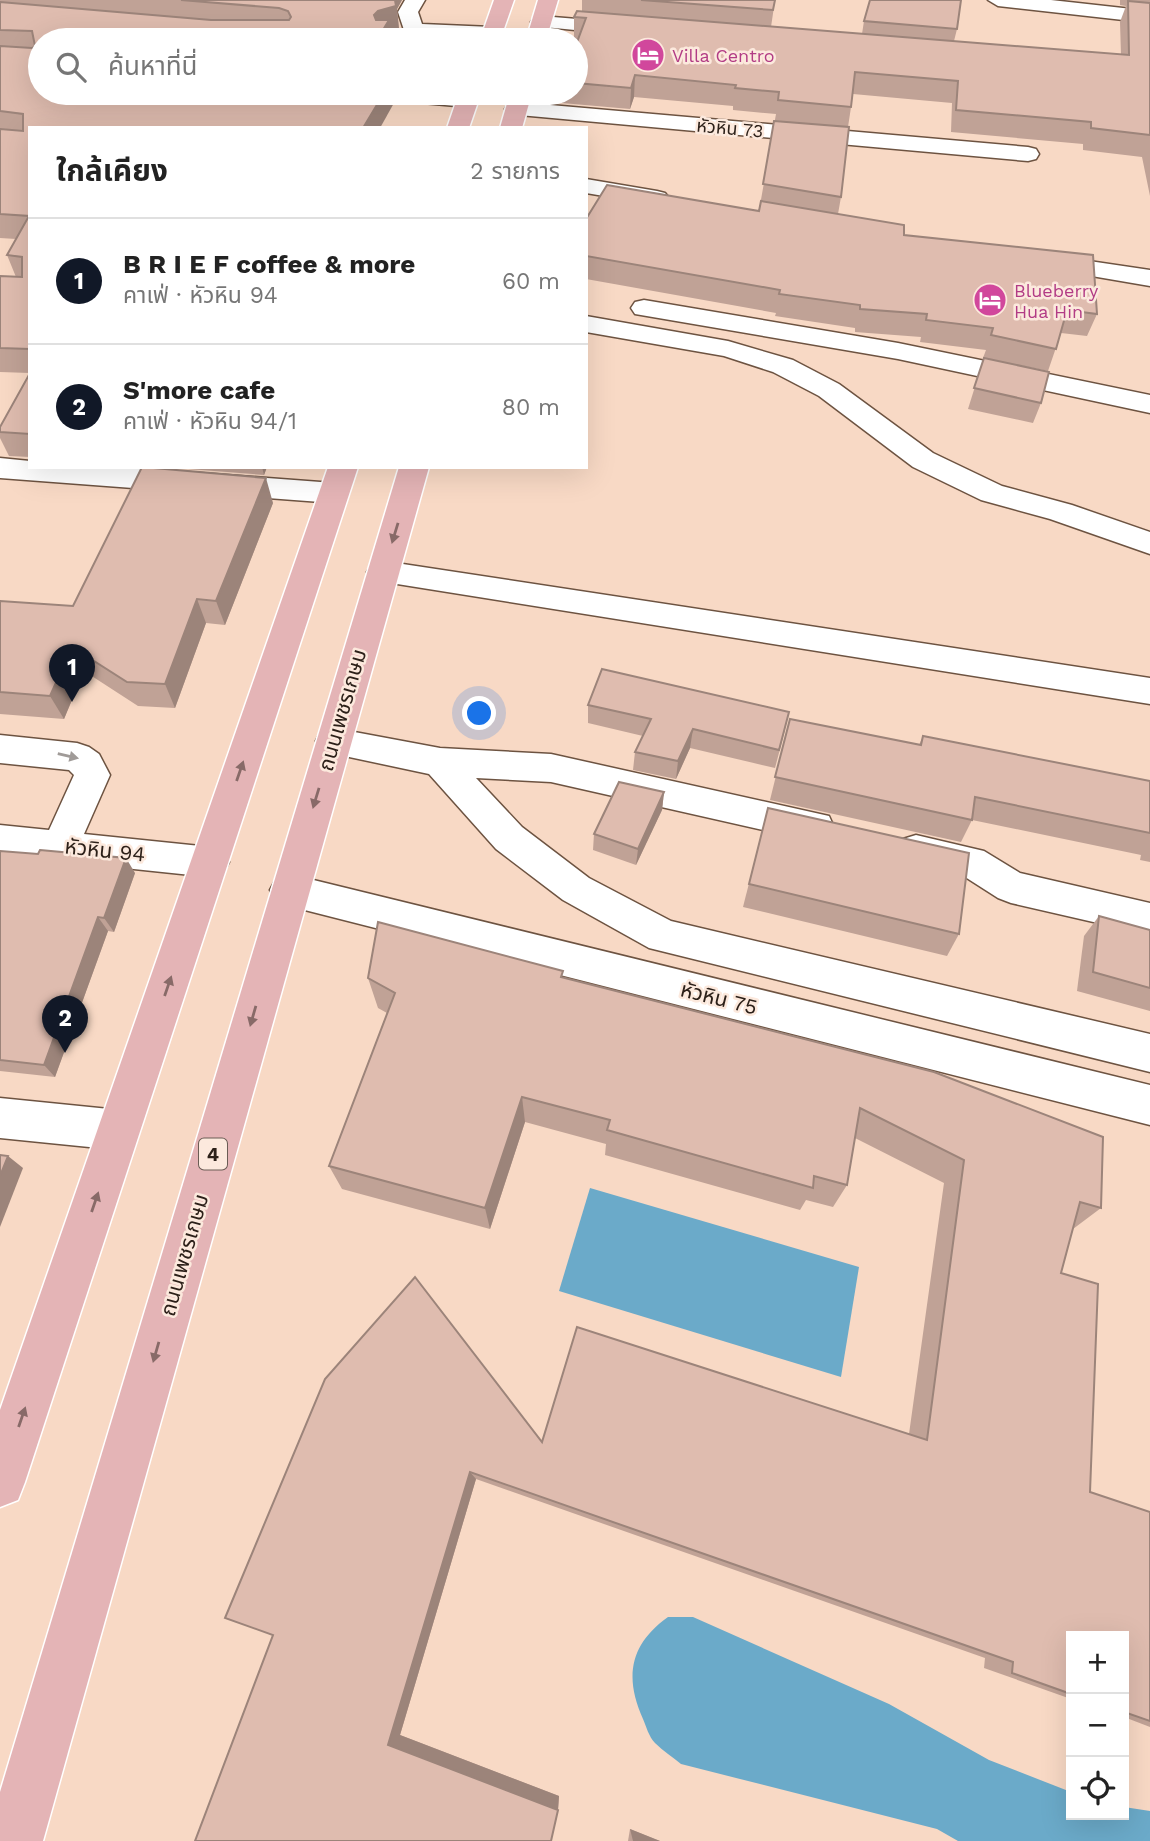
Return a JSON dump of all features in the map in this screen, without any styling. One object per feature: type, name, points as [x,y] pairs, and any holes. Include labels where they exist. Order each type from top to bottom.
[{"type":"main road","points":[[494,28],[504,0]]},
{"type":"main road","points":[[539,28],[548,0]]},
{"type":"main road","points":[[459,126],[466,105]]},
{"type":"main road","name":"ถนนเพชรเกษม","points":[[14,1841],[413,469]]},
{"type":"main road","points":[[0,1482],[339,480]]},
{"type":"street","points":[[413,28],[408,12],[415,0]]},
{"type":"street","points":[[998,0],[1150,17]]},
{"type":"street","points":[[588,31],[652,31]]},
{"type":"street","name":"หัวหิน 73","points":[[516,110],[1027,154]]},
{"type":"street","points":[[588,186],[682,202]]},
{"type":"street","points":[[1013,256],[1150,278]]},
{"type":"street","points":[[596,307],[799,331],[1150,404]]},
{"type":"street","points":[[596,307],[783,366],[829,390],[923,460],[992,493],[1062,512],[1150,543]]},
{"type":"street","points":[[0,468],[28,469]]},
{"type":"street","points":[[28,469],[339,480]]},
{"type":"street","points":[[383,572],[1150,691]]},
{"type":"street","points":[[333,741],[440,762],[551,768],[849,835]]},
{"type":"street","points":[[0,749],[77,757],[88,764],[92,775],[61,845]]},
{"type":"street","points":[[440,762],[509,838],[576,889],[663,936],[1150,1054]]},
{"type":"street","name":"หัวหิน 94","points":[[0,840],[209,862]]},
{"type":"street","points":[[890,844],[971,862],[1011,887],[1150,919]]},
{"type":"street","name":"หัวหิน 75","points":[[289,890],[1150,1105]]},
{"type":"street","points":[[0,1118],[119,1130]]},
{"type":"water","points":[[590,1188],[859,1267],[841,1377],[559,1291]]},
{"type":"water","points":[[668,1617],[693,1617],[889,1704],[989,1760],[1066,1790],[1066,1820],[1129,1820],[1129,1808],[1150,1811],[1150,1841],[958,1841],[937,1829],[681,1764],[651,1738],[634,1689],[634,1662],[638,1650],[655,1627]]},
{"type":"building","points":[[181,0],[395,0],[396,6],[378,11],[374,15],[376,20],[389,20],[384,28],[0,30],[0,2],[211,20],[289,20],[291,17],[288,11]]},
{"type":"building","points":[[641,0],[775,0],[773,10]]},
{"type":"building","points":[[870,0],[961,0],[957,29],[864,21]]},
{"type":"building","points":[[1128,1],[1150,3],[1150,135],[1091,128],[1091,122],[956,110],[958,81],[855,72],[851,107],[778,100],[779,92],[735,88],[736,85],[635,75],[631,88],[588,84],[588,28],[582,28],[586,18],[574,17],[577,11],[1129,55]]},
{"type":"building","points":[[0,46],[28,48],[28,105],[377,105],[364,126],[28,126],[28,216],[0,214],[0,129],[23,131],[23,114],[0,111]]},
{"type":"building","points":[[774,121],[849,127],[841,197],[763,184]]},
{"type":"building","points":[[607,185],[759,211],[761,201],[904,225],[904,235],[1093,255],[1097,314],[1067,310],[1056,349],[991,335],[993,328],[926,320],[927,314],[860,309],[860,305],[779,294],[780,290],[588,256],[588,216]]},
{"type":"building","points":[[28,218],[28,349],[0,348],[0,276],[22,277],[22,257],[7,255]]},
{"type":"building","points":[[984,358],[1049,372],[1041,403],[974,388]]},
{"type":"building","points":[[28,377],[28,434],[0,432],[0,427]]},
{"type":"building","points":[[141,469],[266,478],[216,601],[197,599],[165,684],[127,682],[72,647],[50,696],[0,692],[0,601],[73,606]]},
{"type":"building","points":[[602,669],[789,712],[779,750],[693,729],[678,761],[635,752],[651,719],[588,705]]},
{"type":"building","points":[[790,719],[921,745],[923,736],[1150,781],[1150,833],[975,797],[972,820],[775,777]]},
{"type":"building","points":[[619,782],[664,792],[638,849],[594,834]]},
{"type":"building","points":[[768,808],[969,853],[959,934],[749,884]]},
{"type":"building","points":[[40,850],[126,858],[104,918],[98,917],[44,1065],[0,1060],[0,851],[38,854]]},
{"type":"building","points":[[1099,916],[1150,930],[1150,988],[1093,972]]},
{"type":"building","points":[[378,922],[563,971],[561,977],[934,1072],[1103,1137],[1101,1208],[1080,1202],[1061,1273],[1098,1284],[1090,1492],[1150,1512],[1150,1721],[1129,1714],[1129,1631],[1066,1631],[1066,1692],[1012,1673],[1013,1662],[470,1472],[388,1745],[558,1810],[551,1841],[195,1841],[273,1635],[225,1618],[325,1379],[415,1277],[542,1442],[577,1327],[927,1440],[964,1160],[860,1108],[847,1185],[814,1176],[813,1188],[607,1130],[610,1120],[522,1097],[485,1208],[329,1166],[395,993],[368,978]]},
{"type":"building","points":[[0,1155],[8,1156],[0,1176]]},
{"type":"place","name":"Villa Centro","points":[[648,55]]},
{"type":"place","name":"Blueberry Hua Hin","points":[[990,300]]},
{"type":"place","name":"B R I E F coffee & more","points":[[72,702]]},
{"type":"place","name":"S'more cafe","points":[[65,1053]]}]
